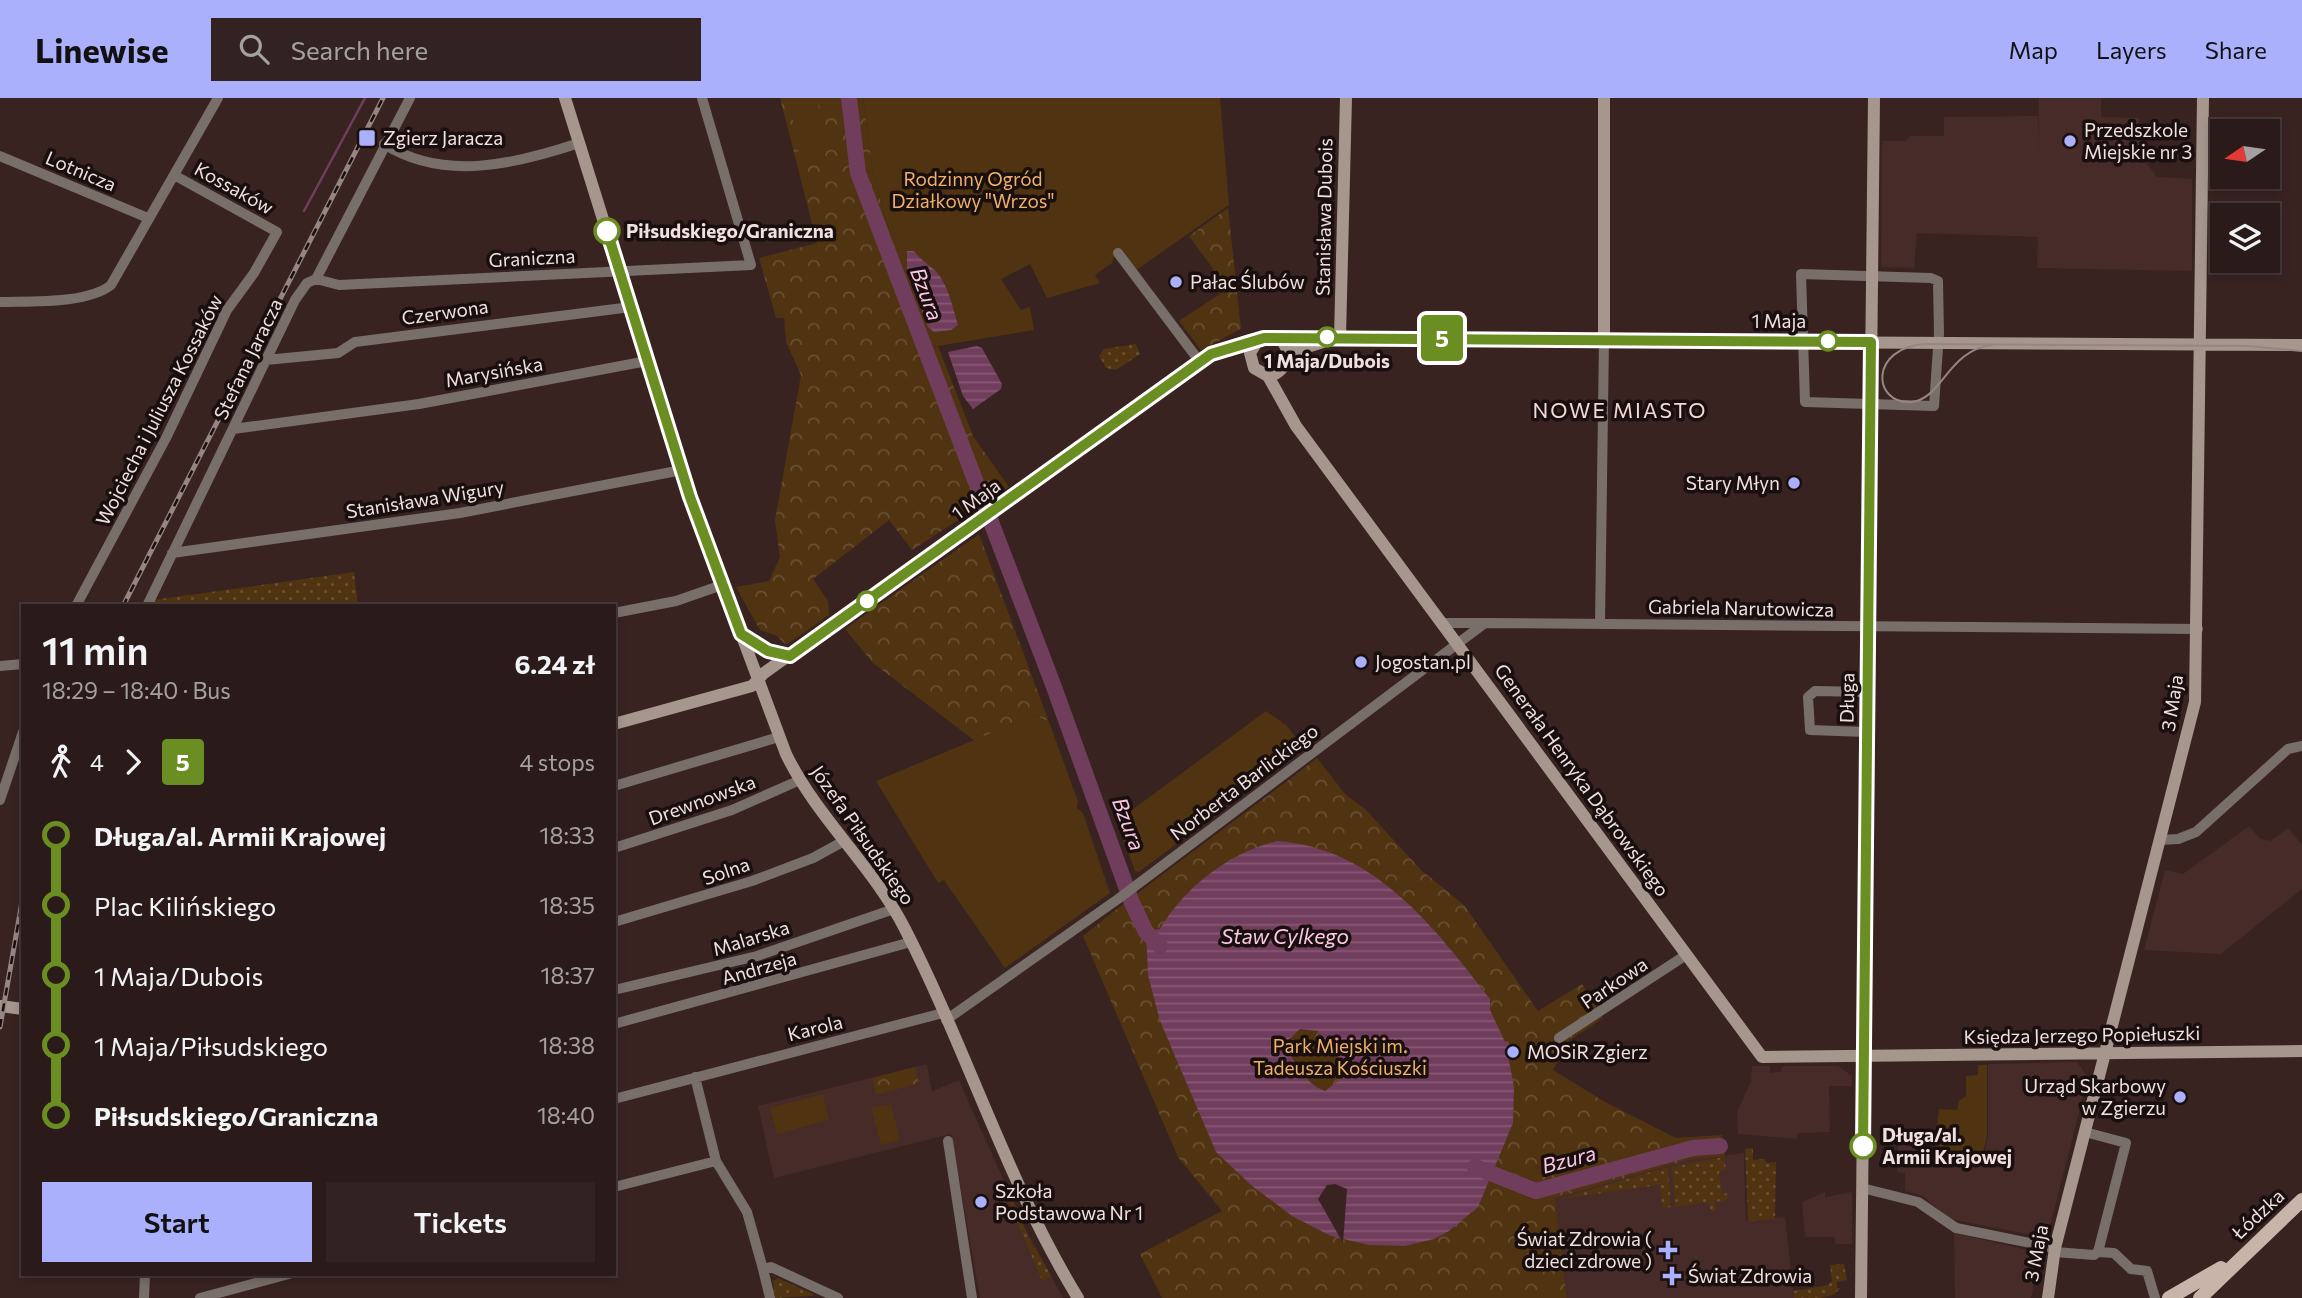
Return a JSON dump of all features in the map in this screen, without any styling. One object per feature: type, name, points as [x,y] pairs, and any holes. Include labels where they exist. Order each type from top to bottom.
[{"type":"main road","name":"Łódzka","points":[[2240,1257],[2302,1200]]},
{"type":"main road","points":[[2169,1298],[2210,1277],[2232,1258],[2240,1257],[2238,1264],[2200,1298]]},
{"type":"street","points":[[0,302],[90,295],[103,291],[114,280],[218,98]]},
{"type":"street","name":"Stefana Jaracza","points":[[148,604],[295,300],[307,283],[316,279],[410,98]]},
{"type":"street","name":"Józefa Piłsudskiego","points":[[565,98],[682,470],[779,737],[800,780],[894,909],[1028,1205],[1078,1298]]},
{"type":"street","name":"Graniczna","points":[[316,279],[338,285],[751,265],[702,98]]},
{"type":"street","name":"Stanisława Dubois","points":[[1340,337],[1346,98]]},
{"type":"street","points":[[1600,624],[1604,98]]},
{"type":"street","name":"Długa","points":[[1861,1298],[1874,98]]},
{"type":"street","name":"3 Maja","points":[[2048,1298],[2055,1250],[2195,702],[2203,98]]},
{"type":"street","points":[[384,144],[416,161],[435,165],[520,162],[579,143]]},
{"type":"street","name":"Lotnicza","points":[[0,156],[148,218]]},
{"type":"street","name":"Kossaków","points":[[174,175],[277,232]]},
{"type":"street","name":"Wojciecha i Juliusza Kossaków","points":[[77,604],[166,438],[227,310],[254,273],[277,232]]},
{"type":"street","points":[[1118,253],[1200,362]]},
{"type":"street","points":[[1801,274],[1931,278],[1938,281],[1934,406],[1805,402],[1802,341],[1801,274]]},
{"type":"street","name":"Czerwona","points":[[266,360],[338,352],[355,342],[631,307]]},
{"type":"street","name":"1 Maja","points":[[1288,353],[1340,337]]},
{"type":"street","name":"1 Maja","points":[[1276,339],[1340,337],[2302,345]]},
{"type":"street","points":[[1276,339],[1288,353],[1284,368],[1271,375],[1254,368],[1250,353],[1258,340],[1276,339]]},
{"type":"street","name":"1 Maja","points":[[616,723],[741,690],[1200,362],[1217,352],[1258,340]]},
{"type":"street","points":[[1217,352],[1250,353]]},
{"type":"street","name":"Marysińska","points":[[233,429],[496,390],[647,360]]},
{"type":"street","name":"Generała Henryka Dąbrowskiego","points":[[1271,375],[1286,410],[1762,1057],[1863,1057]]},
{"type":"street","name":"Stanisława Wigury","points":[[172,553],[460,513],[682,470]]},
{"type":"street","points":[[616,613],[676,601],[722,585]]},
{"type":"street","name":"Gabriela Narutowicza","points":[[1443,622],[2198,629]]},
{"type":"street","points":[[1458,643],[1485,623]]},
{"type":"street","points":[[741,634],[768,651],[790,656]]},
{"type":"street","name":"Norberta Barlickiego","points":[[944,1016],[1121,896],[1458,643]]},
{"type":"street","points":[[0,666],[21,664]]},
{"type":"street","points":[[1866,732],[1814,732],[1808,726],[1810,692],[1867,692]]},
{"type":"street","points":[[616,785],[779,737]]},
{"type":"street","points":[[0,799],[21,738]]},
{"type":"street","points":[[2160,840],[2178,839],[2196,832],[2288,749],[2302,746]]},
{"type":"street","name":"Drewnowska","points":[[616,847],[732,810],[800,780]]},
{"type":"street","name":"Solna","points":[[616,921],[752,881],[813,858],[844,841]]},
{"type":"street","name":"Malarska","points":[[616,990],[745,959],[894,909]]},
{"type":"street","name":"Andrzeja","points":[[616,1023],[911,942]]},
{"type":"street","name":"Parkowa","points":[[1559,1038],[1686,955]]},
{"type":"street","points":[[0,1006],[21,1009]]},
{"type":"street","name":"Karola","points":[[616,1098],[944,1016]]},
{"type":"street","name":"Księdza Jerzego Popiełuszki","points":[[1863,1057],[2302,1051]]},
{"type":"street","points":[[695,1077],[716,1161],[747,1212],[770,1298]]},
{"type":"street","points":[[2085,1132],[2126,1143],[2098,1252]]},
{"type":"street","points":[[948,1141],[972,1298]]},
{"type":"street","points":[[616,1186],[716,1161]]},
{"type":"street","points":[[1863,1188],[1918,1202],[1956,1228],[2028,1241],[2055,1250],[2090,1255],[2098,1252],[2114,1253],[2131,1269],[2147,1271],[2155,1298]]},
{"type":"street","points":[[763,1269],[771,1267],[825,1296],[838,1298]]},
{"type":"street","points":[[144,1298],[145,1276]]},
{"type":"street","points":[[200,1298],[282,1276]]},
{"type":"shaded area","points":[[2039,98],[2101,98],[2101,117],[2139,118],[2139,148],[2136,149],[2157,177],[2192,179],[2192,271],[2037,268],[2038,237],[1917,233],[1914,268],[1881,267],[1882,141],[1906,141],[1910,136],[1944,136],[1944,117],[2038,116],[2038,155]]},
{"type":"shaded area","points":[[2249,826],[2259,838],[2270,841],[2288,828],[2302,845],[2302,889],[2221,954],[2144,950],[2165,870],[2183,874]]},
{"type":"shaded area","points":[[2077,1062],[2088,1077],[2047,1238],[1955,1220],[1946,1216],[1923,1196],[1905,1191],[1905,1173],[1897,1172],[1898,1144],[1983,1160],[1988,1135],[1988,1064]]},
{"type":"shaded area","points":[[927,1064],[932,1091],[959,1080],[1025,1228],[1063,1298],[980,1298],[951,1134],[774,1178],[758,1106]]},
{"type":"shaded area","points":[[1752,1066],[1770,1066],[1770,1073],[1781,1072],[1782,1066],[1838,1066],[1852,1076],[1852,1086],[1829,1086],[1830,1132],[1798,1133],[1797,1139],[1738,1134],[1737,1112],[1751,1081]]},
{"type":"shaded area","points":[[1744,1153],[1746,1221],[1785,1217],[1794,1298],[1567,1298],[1555,1198],[1692,1159]]},
{"type":"shaded area","points":[[1825,1192],[1825,1197],[1852,1192],[1852,1244],[1835,1244],[1835,1237],[1805,1237],[1802,1202]]},
{"type":"shaded area","points":[[1954,1233],[2041,1253],[2031,1298],[1955,1298]]},
{"type":"green space","points":[[780,98],[863,98],[873,172],[900,270],[932,347],[938,346],[973,436],[1009,487],[912,550],[889,520],[813,579],[828,601],[829,615],[786,645],[777,636],[760,630],[736,587],[769,581],[780,557],[775,520],[801,375],[786,342],[784,318],[776,318],[759,258],[817,243]]},
{"type":"green space","points":[[789,98],[817,98],[826,152],[799,156]]},
{"type":"green space","name":"Rodzinny Ogród Działkowy \"Wrzos\"","points":[[863,98],[1220,98],[1229,205],[1135,271],[1115,255],[1112,263],[1095,275],[1100,283],[1047,298],[1030,264],[1001,279],[1021,310],[1030,307],[1034,330],[932,347],[900,269],[873,172]]},
{"type":"green space","points":[[1228,208],[1241,329],[1201,350],[1179,321],[1220,294],[1208,276],[1214,270],[1189,236]]},
{"type":"green space","points":[[1136,344],[1140,354],[1116,370],[1106,368],[1099,356],[1104,349]]},
{"type":"green space","points":[[979,534],[1049,722],[1034,715],[975,741],[873,663],[845,629]]},
{"type":"green space","points":[[354,572],[358,604],[152,604],[153,600]]},
{"type":"green space","points":[[1266,711],[1286,725],[1304,748],[1139,872],[1135,871],[1117,821]]},
{"type":"green space","points":[[1034,715],[1049,722],[1078,801],[1077,808],[1083,813],[1110,893],[1005,968],[944,880],[938,883],[876,781]]},
{"type":"green space","name":"Park Miejski im. Tadeusza Kościuszki","points":[[1317,758],[1345,794],[1365,809],[1421,870],[1464,905],[1538,1011],[1582,984],[1603,1018],[1567,1042],[1553,1070],[1605,1102],[1676,1138],[1722,1135],[1725,1156],[1692,1159],[1555,1198],[1567,1298],[1162,1298],[1140,1254],[1222,1211],[1178,1157],[1083,936]]},
{"type":"green space","points":[[1978,1065],[1987,1065],[1987,1135],[1982,1159],[1934,1151],[1939,1109],[1957,1110],[1959,1101],[1966,1096],[1966,1076],[1978,1075]]},
{"type":"green space","points":[[915,1067],[919,1083],[876,1095],[872,1078]]},
{"type":"green space","points":[[823,1094],[829,1120],[777,1134],[770,1108]]},
{"type":"green space","points":[[891,1104],[900,1140],[881,1145],[871,1108]]},
{"type":"green space","points":[[1753,1148],[1753,1160],[1776,1162],[1775,1219],[1748,1221],[1745,1149]]},
{"type":"green space","points":[[1724,1157],[1726,1169],[1719,1172],[1722,1194],[1729,1193],[1727,1200],[1715,1202],[1717,1211],[1711,1212],[1709,1202],[1675,1207],[1672,1167]]},
{"type":"green space","points":[[1668,1167],[1671,1207],[1663,1208],[1659,1185],[1559,1199]]},
{"type":"green space","points":[[998,1183],[1006,1183],[1033,1248],[1035,1247],[1051,1276],[1042,1281],[1004,1190],[999,1190]]},
{"type":"green space","points":[[1844,1264],[1847,1280],[1837,1282],[1837,1288],[1841,1288],[1833,1295],[1794,1298],[1793,1291],[1828,1285],[1832,1281],[1830,1265]]},
{"type":"green space","points":[[778,1278],[813,1296],[775,1298],[773,1281]]},
{"type":"water","points":[[907,251],[914,251],[942,279],[958,325],[951,330],[934,332],[928,327],[907,268]]},
{"type":"water","points":[[977,346],[982,348],[1002,384],[1001,389],[973,409],[963,396],[948,352]]},
{"type":"water","name":"Staw Cylkego","points":[[1277,841],[1312,847],[1344,859],[1373,875],[1424,919],[1490,999],[1490,1010],[1505,1042],[1508,1041],[1511,1048],[1507,1050],[1514,1087],[1513,1123],[1478,1207],[1449,1231],[1434,1239],[1405,1246],[1369,1245],[1331,1236],[1292,1216],[1251,1185],[1216,1152],[1160,1021],[1148,975],[1146,932],[1160,929],[1182,899],[1210,874],[1225,863]],"holes":[[[1300,1029],[1318,1031],[1345,1067],[1342,1078],[1325,1091],[1311,1083],[1300,1071],[1287,1041]]]},
{"type":"pier","points":[[1335,1184],[1347,1189],[1343,1243],[1318,1199],[1327,1185]]},
{"type":"waterway","points":[[304,211],[365,98]]},
{"type":"waterway","name":"Bzura","points":[[849,98],[858,173],[1054,687],[1132,903],[1146,932],[1160,946]]},
{"type":"waterway","name":"Bzura","points":[[1475,1167],[1536,1191],[1693,1148],[1720,1146]]},
{"type":"tram line","points":[[1993,345],[1966,355],[1931,393],[1922,399],[1911,402],[1898,400],[1889,394],[1884,385],[1882,375],[1886,364],[1894,355],[1907,347],[1926,344],[2247,346],[2302,351]]},
{"type":"railway","points":[[124,604],[383,98]]},
{"type":"railway","points":[[0,1027],[21,907]]},
{"type":"bus line","name":"5","points":[[607,231],[690,497],[741,634],[754,644],[782,656],[790,656],[1211,354],[1264,338],[1590,338],[1871,342],[1863,1146]]},
{"type":"place","name":"Zgierz Jaracza","points":[[367,138]]},
{"type":"place","name":"Przedszkole Miejskie nr 3","points":[[2070,141]]},
{"type":"place","name":"Piłsudskiego/Graniczna","points":[[607,231]]},
{"type":"place","name":"Pałac Ślubów","points":[[1176,282]]},
{"type":"place","name":"1 Maja/Dubois","points":[[1327,337]]},
{"type":"place","name":"Stary Młyn","points":[[1794,483]]},
{"type":"place","name":"Jogostan.pl","points":[[1361,662]]},
{"type":"place","name":"MOSiR Zgierz","points":[[1513,1052]]},
{"type":"place","name":"Urząd Skarbowy w Zgierzu","points":[[2180,1097]]},
{"type":"place","name":"Długa/al. Armii Krajowej","points":[[1863,1146]]},
{"type":"place","name":"Szkoła Podstawowa Nr 1","points":[[981,1202]]},
{"type":"place","name":"Świat Zdrowia ( dzieci zdrowe )","points":[[1668,1250]]},
{"type":"place","name":"Świat Zdrowia","points":[[1672,1276]]},
{"type":"district","name":"NOWE MIASTO","points":[[1620,411]]}]
